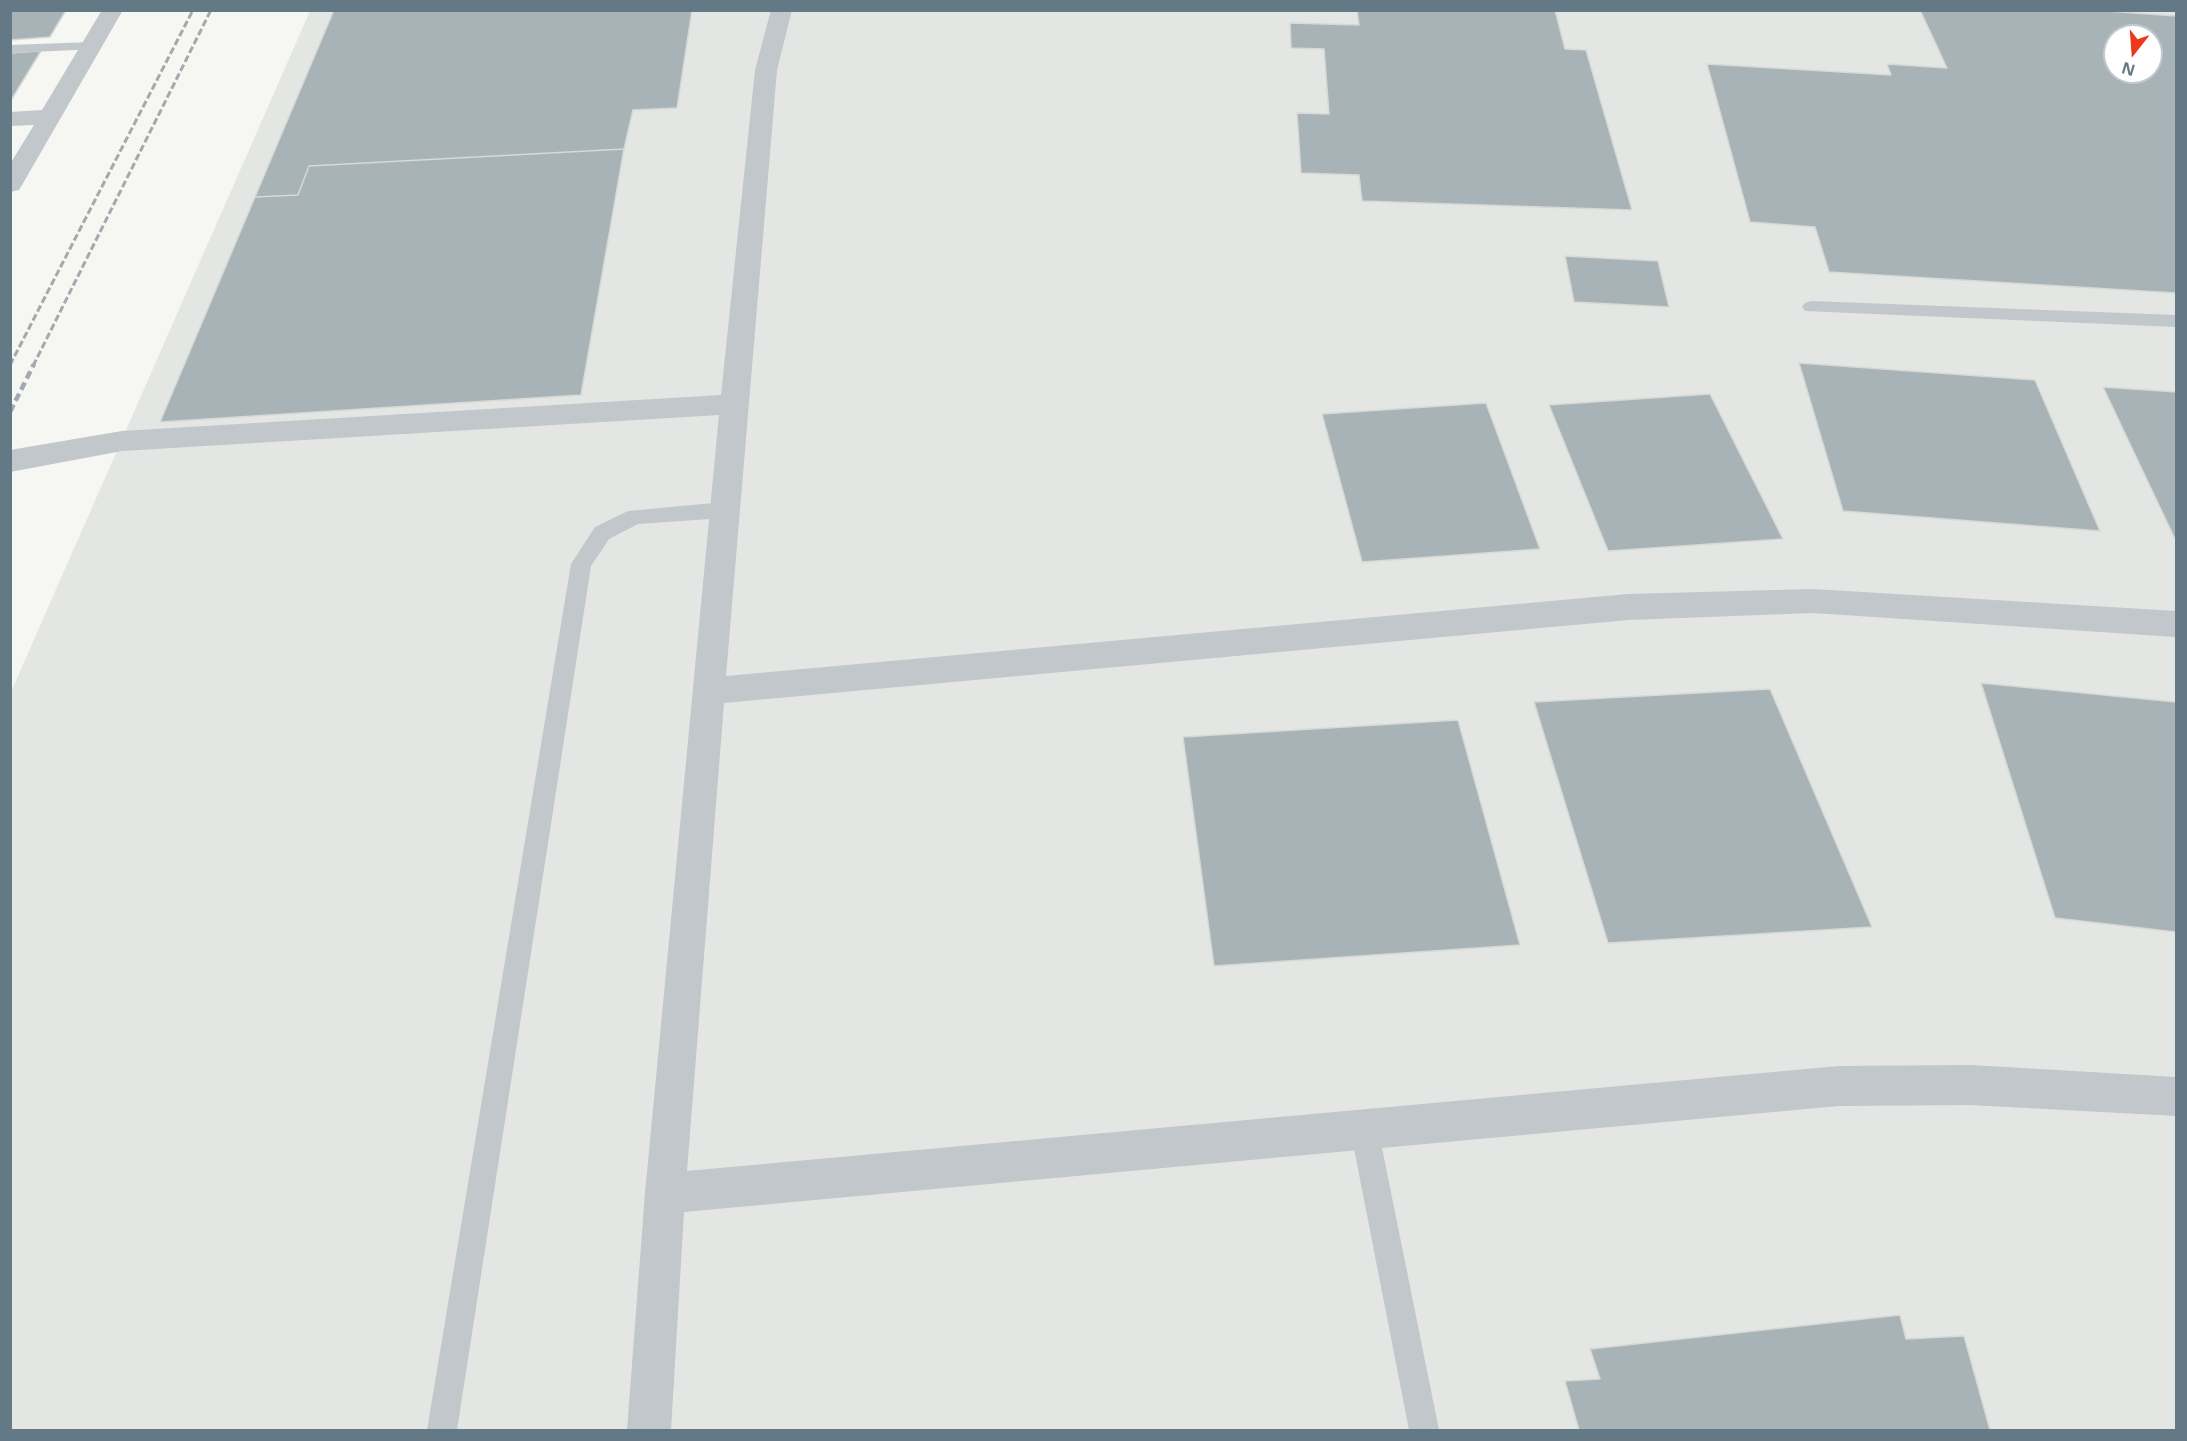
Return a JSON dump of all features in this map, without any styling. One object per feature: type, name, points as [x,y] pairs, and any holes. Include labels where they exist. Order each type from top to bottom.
[{"type":"street","points":[[10,185],[113,10]]},
{"type":"street","points":[[649,1431],[665,1193],[724,510],[766,70],[782,10]]},
{"type":"street","points":[[10,119],[50,117]]},
{"type":"street","points":[[10,461],[122,441],[734,404]]},
{"type":"street","points":[[708,690],[1628,607],[1813,601],[2176,624]]},
{"type":"street","points":[[665,1193],[1839,1086],[1971,1085],[2176,1097]]},
{"type":"lane","points":[[10,50],[92,46]]},
{"type":"lane","points":[[1811,307],[2176,321]]},
{"type":"lane","points":[[442,1431],[581,564],[602,533],[635,516],[724,510]]},
{"type":"lane","points":[[1364,1128],[1424,1431]]},
{"type":"shaded area","points":[[310,11],[2176,11],[2176,1430],[11,1430],[11,692]]},
{"type":"building","points":[[10,10],[66,10],[50,37],[10,40]]},
{"type":"building","points":[[334,10],[692,10],[677,108],[633,110],[624,149],[309,166],[298,195],[255,197]]},
{"type":"building","points":[[1357,10],[1555,10],[1565,49],[1586,50],[1632,210],[1362,201],[1359,175],[1301,173],[1297,113],[1329,114],[1324,49],[1291,48],[1290,23],[1359,25]]},
{"type":"building","points":[[1920,10],[2092,10],[2176,16],[2176,293],[1829,272],[1815,227],[1750,222],[1707,64],[1891,75],[1887,64],[1947,68]]},
{"type":"building","points":[[41,51],[10,102],[10,53]]},
{"type":"building","points":[[624,149],[581,395],[160,422],[255,197],[298,195],[309,166]]},
{"type":"building","points":[[1565,256],[1658,261],[1669,307],[1574,302]]},
{"type":"building","points":[[1799,363],[2035,380],[2100,531],[1843,511]]},
{"type":"building","points":[[2103,387],[2176,392],[2176,539],[2175,539]]},
{"type":"building","points":[[1710,394],[1783,539],[1608,551],[1549,405]]},
{"type":"building","points":[[1486,403],[1540,549],[1362,562],[1322,414]]},
{"type":"building","points":[[1981,683],[2176,702],[2176,932],[2055,918]]},
{"type":"building","points":[[1770,689],[1872,927],[1608,943],[1534,702]]},
{"type":"building","points":[[1458,720],[1520,945],[1214,966],[1183,737]]},
{"type":"building","points":[[1900,1315],[1906,1339],[1964,1336],[1990,1430],[1579,1430],[1565,1381],[1600,1379],[1590,1349]]},
{"type":"railway","points":[[10,365],[193,10]]},
{"type":"railway","points":[[10,412],[211,10]]}]
